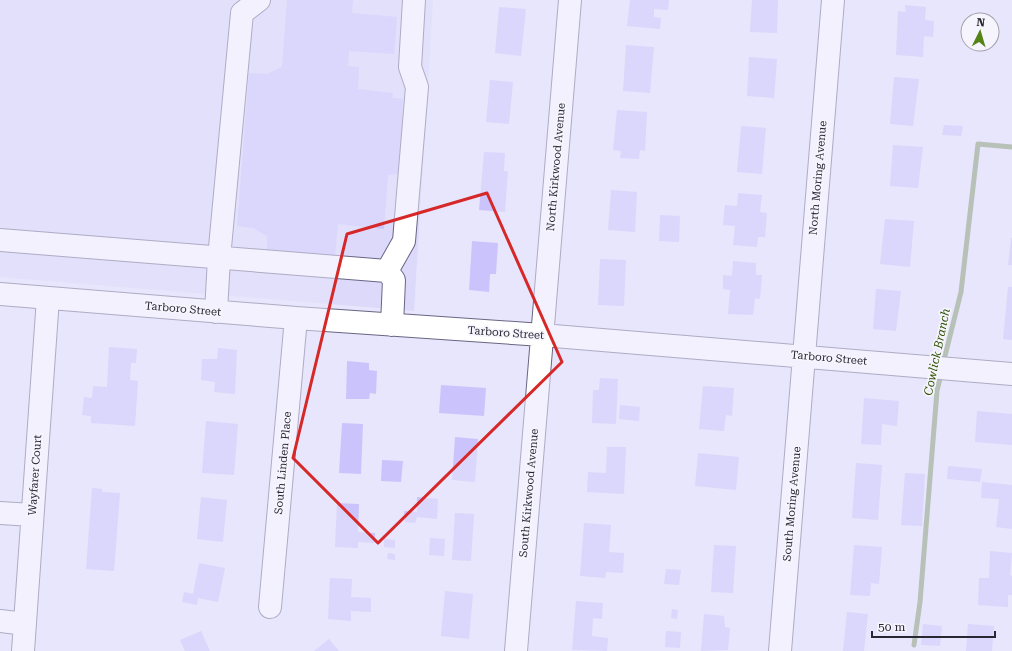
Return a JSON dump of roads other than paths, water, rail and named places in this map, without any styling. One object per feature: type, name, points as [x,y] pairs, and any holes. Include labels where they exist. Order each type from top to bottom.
[{"type":"street","points":[[216,312],[219,258],[242,13],[259,0]]},
{"type":"street","points":[[387,271],[404,241],[416,87],[410,68],[414,0]]},
{"type":"street","name":"North Kirkwood Avenue","points":[[542,335],[570,0]]},
{"type":"street","name":"North Moring Avenue","points":[[804,356],[833,0]]},
{"type":"street","points":[[0,240],[387,271],[394,280],[392,325]]},
{"type":"street","name":"Tarboro Street","points":[[0,294],[216,312],[542,335],[1012,374]]},
{"type":"street","name":"Wayfarer Court","points":[[23,651],[48,298]]},
{"type":"street","name":"South Linden Place","points":[[270,607],[296,318]]},
{"type":"street","name":"South Kirkwood Avenue","points":[[516,651],[542,335]]},
{"type":"street","name":"South Moring Avenue","points":[[780,651],[804,356]]},
{"type":"street","points":[[0,513],[32,515]]},
{"type":"street","points":[[0,621],[25,624]]},
{"type":"waterway","name":"Cowlick Branch","points":[[943,364],[961,292],[978,144],[1012,147]]},
{"type":"waterway","name":"Cowlick Branch","points":[[914,645],[920,602],[937,391],[941,374]]}]
